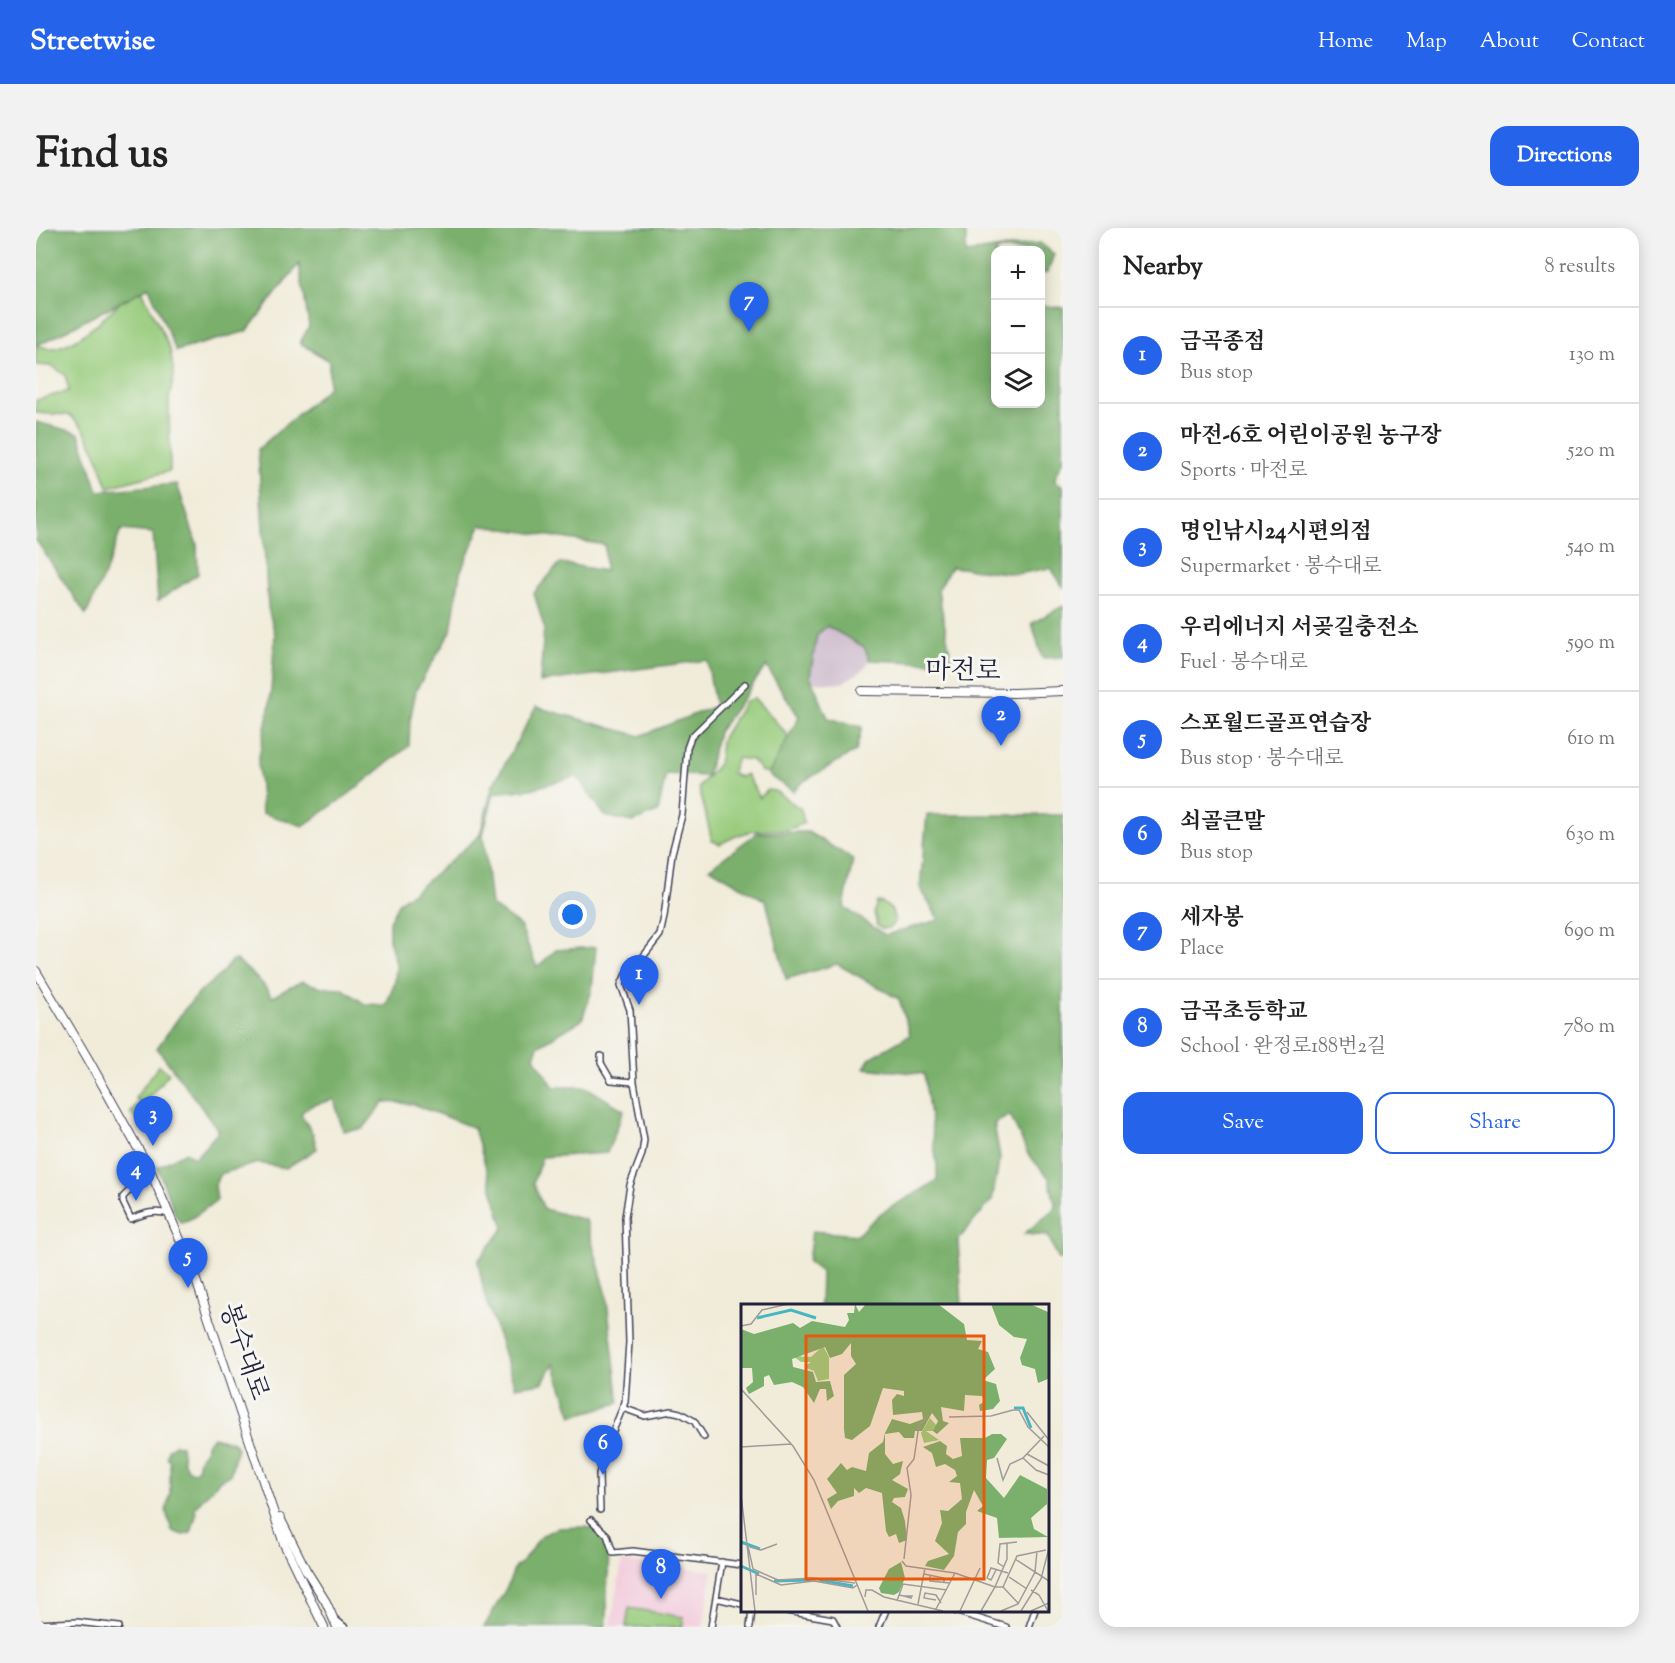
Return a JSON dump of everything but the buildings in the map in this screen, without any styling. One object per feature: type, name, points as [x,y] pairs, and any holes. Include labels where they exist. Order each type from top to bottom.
[{"type":"main road","name":"마전로","points":[[862,691],[1014,693],[1063,691]]},
{"type":"main road","name":"봉수대로","points":[[36,971],[150,1170],[191,1265],[285,1544],[324,1627]]},
{"type":"main road","points":[[270,1498],[337,1627]]},
{"type":"main road","points":[[303,1583],[332,1617]]},
{"type":"street","points":[[600,1510],[599,1474],[605,1450],[625,1402],[629,1342],[625,1217],[630,1185],[642,1154],[644,1140],[634,1082],[630,1010],[622,990],[622,981],[660,935],[672,853],[682,815],[687,748],[691,737],[745,684]]},
{"type":"street","points":[[601,1056],[601,1063],[611,1080],[634,1082]]},
{"type":"street","points":[[150,1170],[123,1197],[123,1202],[131,1219],[149,1212],[169,1214]]},
{"type":"street","points":[[623,1408],[645,1416],[680,1413],[694,1421],[704,1437]]},
{"type":"street","points":[[591,1520],[607,1535],[613,1553],[633,1551],[741,1565]]},
{"type":"street","points":[[711,1627],[722,1562]]},
{"type":"street","points":[[716,1598],[741,1604]]},
{"type":"street","points":[[750,1627],[752,1612]]},
{"type":"street","points":[[788,1612],[833,1619],[837,1627]]},
{"type":"street","points":[[879,1627],[886,1612]]},
{"type":"street","points":[[954,1612],[1005,1627]]},
{"type":"street","points":[[1029,1627],[1035,1612]]},
{"type":"street","points":[[332,1617],[344,1627]]},
{"type":"street","points":[[36,1624],[77,1622],[118,1627]]},
{"type":"shaded area","points":[[827,626],[864,648],[870,660],[863,670],[842,683],[813,682],[809,676],[817,635]]},
{"type":"shaded area","points":[[622,1562],[713,1571],[703,1627],[610,1627]]},
{"type":"green space","points":[[36,228],[963,228],[966,236],[966,253],[991,250],[991,408],[1045,408],[1045,306],[1063,308],[1063,461],[1054,480],[1063,486],[1063,587],[1051,568],[1017,574],[951,567],[938,590],[951,658],[941,663],[870,660],[864,647],[827,626],[817,635],[810,676],[828,718],[862,727],[856,751],[804,781],[793,791],[768,775],[799,717],[766,666],[718,732],[707,776],[666,774],[658,812],[633,822],[605,816],[577,776],[531,789],[494,793],[483,834],[491,905],[520,926],[537,967],[556,950],[596,947],[592,990],[582,1020],[538,1046],[534,1057],[554,1087],[586,1087],[624,1110],[607,1153],[542,1157],[533,1183],[544,1209],[586,1220],[606,1292],[619,1403],[572,1416],[554,1364],[542,1383],[515,1387],[484,1293],[478,1261],[504,1228],[474,1128],[413,1104],[384,1102],[363,1129],[343,1131],[334,1099],[316,1104],[301,1114],[313,1134],[317,1149],[286,1168],[258,1163],[220,1174],[215,1185],[217,1200],[181,1223],[176,1216],[157,1167],[186,1152],[195,1158],[219,1131],[157,1048],[184,1010],[231,961],[237,960],[262,983],[272,997],[302,981],[320,987],[342,988],[365,1004],[386,1005],[395,982],[396,963],[389,940],[389,921],[399,902],[480,835],[493,785],[536,707],[640,736],[715,706],[707,660],[540,682],[544,627],[534,593],[560,563],[605,571],[605,545],[481,525],[460,573],[451,631],[416,690],[410,721],[409,746],[349,794],[303,826],[262,813],[258,761],[270,704],[275,634],[268,608],[258,449],[329,387],[329,361],[300,343],[309,326],[299,264],[247,331],[176,351],[149,287],[42,343],[36,344]]},
{"type":"green space","points":[[1040,243],[1044,246],[1018,246]]},
{"type":"green space","points":[[1045,247],[1054,254],[1048,272],[1045,273]]},
{"type":"green space","points":[[139,284],[170,349],[174,376],[169,399],[170,471],[108,487],[96,453],[83,428],[70,415],[36,413],[36,400],[69,391],[65,375],[52,366],[36,365],[36,345],[50,348],[73,341],[98,324]]},
{"type":"green space","points":[[36,422],[79,433],[98,491],[177,484],[197,545],[198,574],[158,601],[153,533],[121,530],[86,615],[36,540]]},
{"type":"green space","points":[[1063,606],[1063,657],[1042,658],[1032,623]]},
{"type":"green space","points":[[754,698],[786,733],[791,747],[775,773],[762,772],[752,760],[737,758],[731,773],[740,777],[746,774],[760,798],[767,790],[775,791],[801,809],[804,823],[787,830],[754,831],[738,835],[720,844],[712,841],[699,787],[719,763],[721,740],[728,728],[745,702]]},
{"type":"green space","points":[[927,815],[1063,815],[1063,1260],[1059,1260],[1048,1236],[1024,1234],[1056,1208],[1049,1178],[1028,1154],[1010,1115],[994,1124],[1000,1157],[992,1200],[958,1240],[962,1304],[820,1304],[821,1272],[808,1262],[812,1231],[857,1235],[881,1213],[937,1181],[937,1166],[924,1074],[864,1068],[870,1058],[910,1035],[899,999],[837,964],[786,979],[766,901],[710,868],[757,833],[808,832],[853,859],[844,907],[885,935],[939,920],[920,888]]},
{"type":"green space","points":[[877,902],[883,903],[892,910],[895,922],[891,927],[883,929],[877,926],[874,912]]},
{"type":"green space","points":[[159,1065],[169,1073],[145,1102],[148,1105],[138,1119],[130,1114],[139,1101],[135,1098]]},
{"type":"green space","points":[[213,1437],[233,1442],[237,1448],[230,1475],[220,1480],[195,1507],[196,1515],[191,1533],[183,1535],[172,1531],[166,1512],[170,1493],[168,1449],[175,1444],[181,1446],[183,1460],[188,1470],[193,1472],[198,1468],[199,1458],[205,1452],[206,1444]]},
{"type":"green space","points":[[585,1527],[602,1535],[608,1552],[605,1627],[484,1627],[508,1585],[515,1567],[523,1561],[541,1536],[557,1528]]},
{"type":"green space","points":[[629,1608],[684,1617],[682,1627],[626,1627]]},
{"type":"place","name":"세자봉","points":[[749,332]]},
{"type":"place","name":"마전-6호 어린이공원 농구장","points":[[1001,746]]},
{"type":"place","name":"금곡종점","points":[[639,1005]]},
{"type":"place","name":"명인낚시24시편의점","points":[[153,1146]]},
{"type":"place","name":"우리에너지 서곶길충전소","points":[[136,1201]]},
{"type":"place","name":"스포월드골프연습장","points":[[188,1288]]},
{"type":"place","name":"쇠골큰말","points":[[603,1475]]},
{"type":"place","name":"금곡초등학교","points":[[661,1599]]}]
